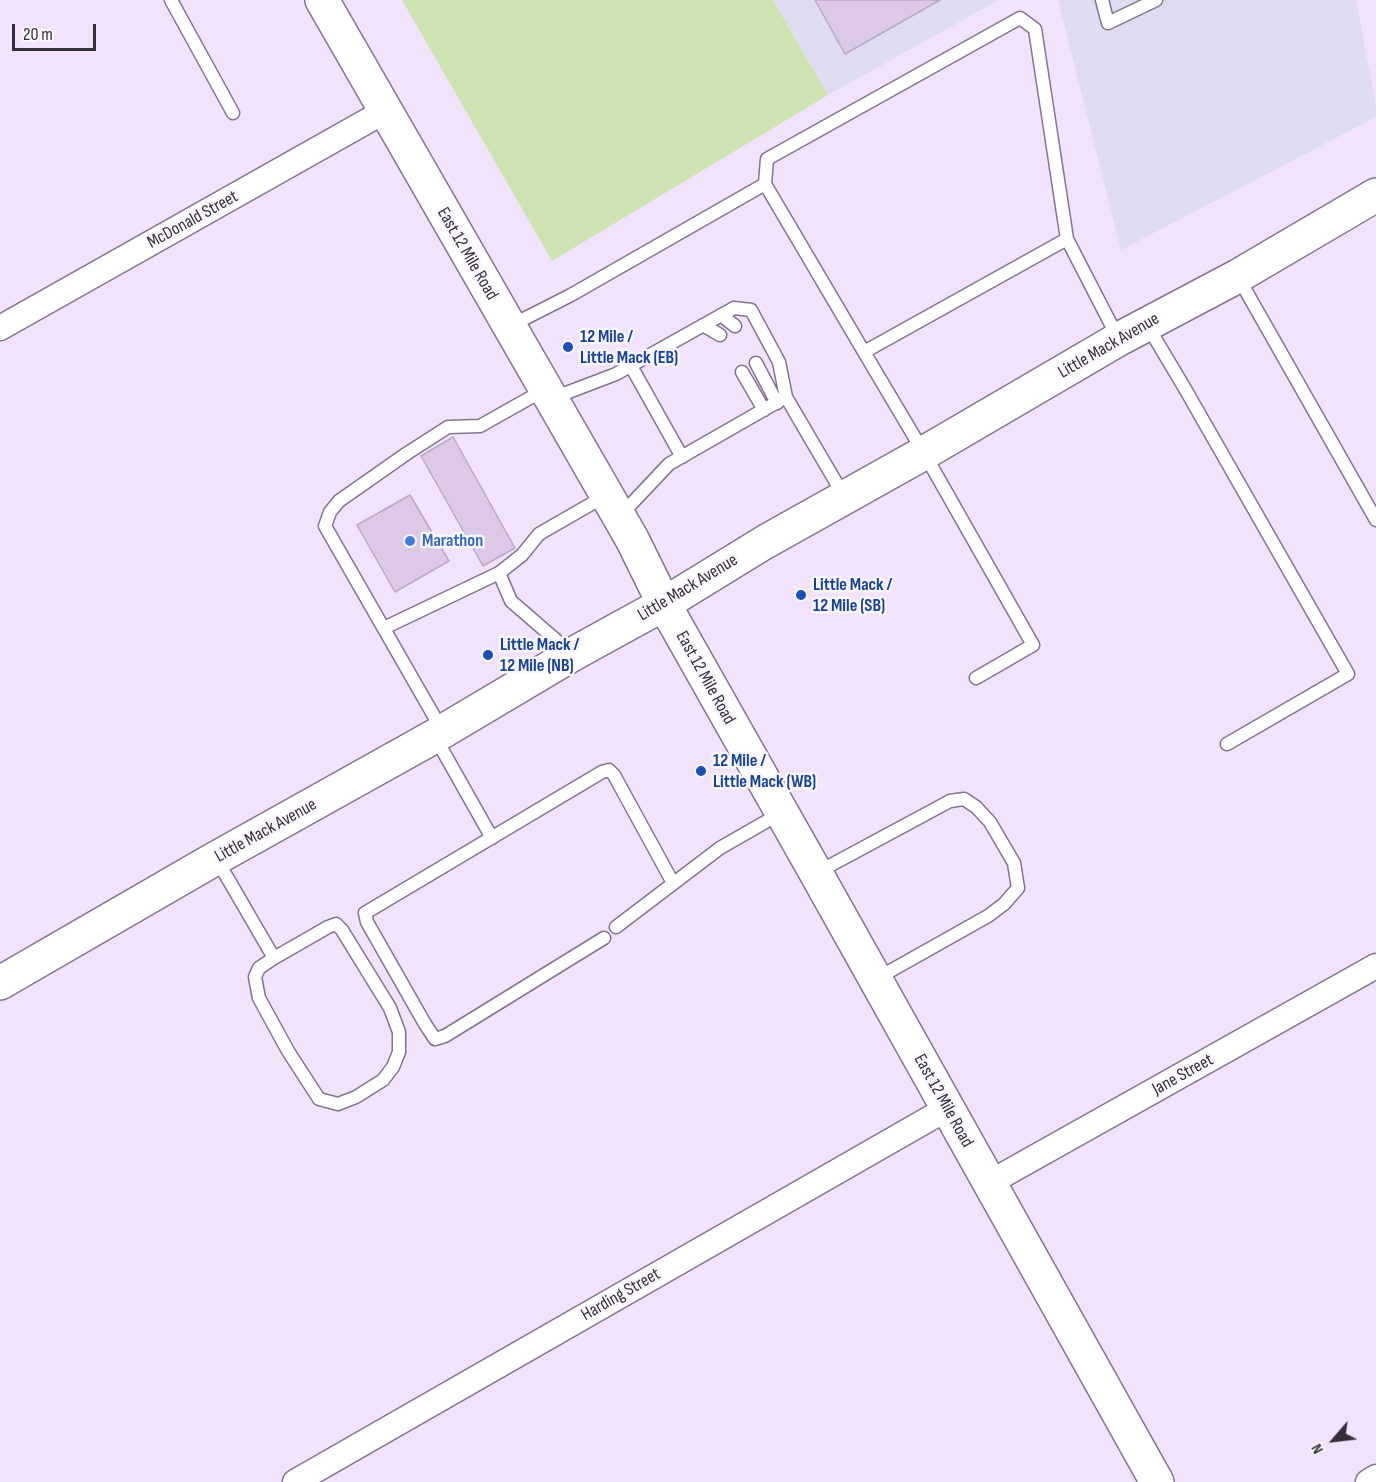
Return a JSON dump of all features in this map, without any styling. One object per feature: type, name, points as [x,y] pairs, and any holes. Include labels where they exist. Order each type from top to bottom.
[{"type":"main road","name":"East 12 Mile Road","points":[[322,0],[632,539],[664,604],[1158,1482]]},
{"type":"main road","name":"Little Mack Avenue","points":[[0,983],[439,734],[573,654],[664,604],[765,542],[1133,332],[1238,276],[1376,195]]},
{"type":"street","name":"McDonald Street","points":[[0,328],[385,111]]},
{"type":"street","name":"Jane Street","points":[[989,1183],[1376,966]]},
{"type":"street","name":"Harding Street","points":[[295,1482],[948,1108]]},
{"type":"street","points":[[1368,1482],[1376,1477]]},
{"type":"lane","points":[[171,0],[233,113]]},
{"type":"lane","points":[[1102,0],[1108,23],[1156,0]]},
{"type":"lane","points":[[976,678],[1033,645],[924,453],[765,184],[767,159],[1020,18],[1035,29],[1067,239],[1133,332],[1184,387],[1348,675],[1227,744]]},
{"type":"lane","points":[[509,327],[571,295],[765,184]]},
{"type":"lane","points":[[864,352],[1067,239]]},
{"type":"lane","points":[[1238,276],[1376,520]]},
{"type":"lane","points":[[492,838],[384,628],[325,526],[330,512],[339,501],[448,427],[480,426],[548,394],[616,374],[734,308],[751,310],[779,362],[782,400]]},
{"type":"lane","points":[[721,315],[735,326]]},
{"type":"lane","points":[[703,325],[720,335]]},
{"type":"lane","points":[[756,363],[845,497]]},
{"type":"lane","points":[[631,366],[682,457]]},
{"type":"lane","points":[[741,372],[764,410]]},
{"type":"lane","points":[[384,628],[499,573],[522,555],[539,534],[613,506],[669,464],[782,400]]},
{"type":"lane","points":[[499,573],[511,601],[573,654]]},
{"type":"lane","points":[[604,938],[445,1036],[435,1039],[367,922],[365,913],[602,772],[609,770],[614,775],[673,883]]},
{"type":"lane","points":[[816,873],[950,801],[964,799],[976,807],[990,822],[1014,863],[1018,888],[1004,904],[988,916],[875,980]]},
{"type":"lane","points":[[616,927],[720,848],[782,813]]},
{"type":"lane","points":[[217,858],[274,958]]},
{"type":"lane","points":[[336,924],[342,930],[390,1008],[399,1032],[399,1052],[393,1067],[383,1080],[356,1097],[338,1104],[319,1099],[288,1051],[259,998],[255,977],[259,968],[274,958],[328,927],[336,924]]},
{"type":"shaded area","points":[[773,0],[999,0],[828,95]]},
{"type":"shaded area","points":[[1058,0],[1356,0],[1376,106],[1376,117],[1121,250]]},
{"type":"green space","points":[[402,0],[773,0],[828,95],[552,261]]},
{"type":"building","points":[[815,0],[940,0],[845,54]]},
{"type":"building","points":[[453,437],[515,548],[483,566],[421,456]]},
{"type":"building","points":[[410,495],[449,561],[395,592],[357,525]]},
{"type":"place","name":"12 Mile / Little Mack (EB)","points":[[568,347]]},
{"type":"place","name":"Marathon","points":[[410,541]]},
{"type":"place","name":"Little Mack / 12 Mile (SB)","points":[[801,595]]},
{"type":"place","name":"Little Mack / 12 Mile (NB)","points":[[488,655]]},
{"type":"place","name":"12 Mile / Little Mack (WB)","points":[[701,771]]}]
